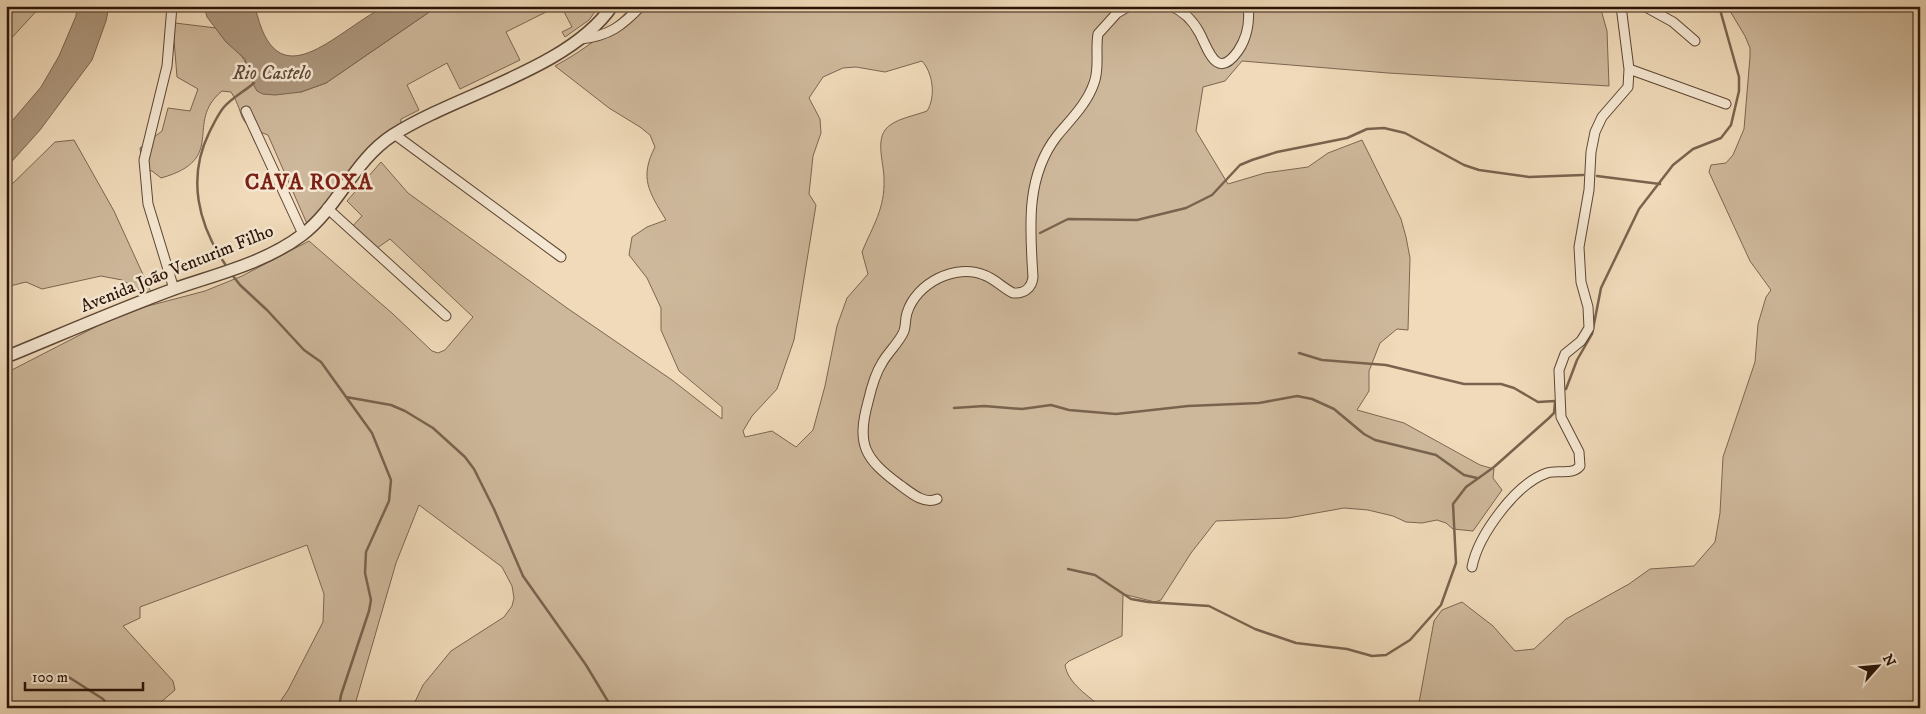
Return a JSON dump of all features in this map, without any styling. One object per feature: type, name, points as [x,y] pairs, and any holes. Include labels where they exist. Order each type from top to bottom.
[{"type":"street","points":[[172,6],[167,66],[144,160],[148,204],[174,289]]},
{"type":"street","name":"Avenida João Venturim Filho","points":[[6,357],[174,289],[247,264],[274,252],[303,234],[328,208],[365,160],[394,134],[537,64],[581,39],[596,26],[612,6]]},
{"type":"street","points":[[581,39],[602,37],[627,22],[642,6]]},
{"type":"street","points":[[937,499],[931,501],[923,499],[904,488],[887,475],[867,451],[861,426],[874,380],[882,364],[904,332],[906,313],[913,300],[931,282],[954,273],[974,272],[985,275],[1013,293],[1025,292],[1031,286],[1034,277],[1030,209],[1040,169],[1049,149],[1070,124],[1094,85],[1097,75],[1098,34],[1117,13],[1129,6]]},
{"type":"street","points":[[1171,6],[1191,20],[1200,32],[1213,61],[1220,63],[1225,63],[1233,58],[1245,40],[1249,16],[1248,6]]},
{"type":"street","points":[[1472,567],[1479,542],[1515,496],[1546,473],[1573,471],[1580,466],[1579,452],[1561,417],[1559,370],[1565,354],[1581,341],[1589,328],[1588,307],[1581,282],[1580,247],[1589,190],[1595,132],[1602,117],[1628,87],[1629,69],[1621,6]]},
{"type":"street","points":[[1644,6],[1674,22],[1695,41]]},
{"type":"street","points":[[1629,69],[1726,104]]},
{"type":"street","points":[[246,111],[303,234]]},
{"type":"street","points":[[394,134],[561,257]]},
{"type":"street","points":[[328,208],[446,316]]},
{"type":"shaded area","points":[[6,6],[41,6],[6,44]]},
{"type":"shaded area","points":[[438,6],[558,6],[506,32],[520,60],[460,89],[447,63],[407,85],[419,110],[401,119],[400,131],[308,226],[268,135],[257,131],[246,123],[231,92],[222,91],[211,103],[203,128],[200,151],[194,161],[182,170],[161,178],[152,171],[143,169],[140,148],[162,131],[168,108],[190,111],[198,89],[177,77],[174,40],[175,23],[216,28],[242,56],[250,78],[301,92],[326,83]]},
{"type":"shaded area","points":[[561,6],[599,6],[589,20],[565,37],[562,32],[572,27]]},
{"type":"shaded area","points":[[632,6],[1600,6],[1607,31],[1609,86],[1388,73],[1242,61],[1225,81],[1203,87],[1196,131],[1228,184],[1265,173],[1308,167],[1328,153],[1362,140],[1401,219],[1410,258],[1408,330],[1397,329],[1380,343],[1369,371],[1369,391],[1357,410],[1404,423],[1480,465],[1494,469],[1493,478],[1502,490],[1473,531],[1453,529],[1446,523],[1437,520],[1422,523],[1406,522],[1393,516],[1368,510],[1344,508],[1288,518],[1216,521],[1191,553],[1161,600],[1155,602],[1123,594],[1122,636],[1069,661],[1065,665],[1070,678],[1075,684],[1102,708],[412,708],[423,685],[451,651],[504,617],[512,606],[514,598],[512,586],[502,567],[419,505],[396,563],[354,708],[276,708],[288,690],[323,622],[324,594],[307,545],[140,607],[140,618],[123,626],[173,681],[175,690],[154,708],[6,708],[6,373],[105,322],[148,306],[205,291],[242,276],[309,241],[393,314],[432,351],[438,353],[445,350],[473,317],[390,239],[373,251],[349,230],[362,216],[347,201],[381,162],[408,193],[567,308],[672,380],[722,419],[722,407],[679,371],[661,330],[661,308],[647,278],[629,255],[632,237],[647,227],[666,220],[648,185],[648,168],[655,147],[650,135],[609,108],[555,66],[596,40]],"holes":[[[922,61],[926,66],[932,85],[932,99],[927,111],[893,123],[882,135],[883,199],[878,217],[862,252],[868,274],[847,298],[837,326],[825,386],[813,430],[796,447],[772,431],[745,437],[743,431],[752,416],[777,389],[794,340],[816,205],[809,194],[813,156],[821,133],[820,119],[809,98],[823,77],[843,68],[856,67],[885,72]]]},
{"type":"shaded area","points":[[1727,6],[1920,6],[1920,708],[1418,708],[1434,621],[1442,610],[1462,602],[1493,626],[1515,651],[1534,649],[1566,619],[1629,584],[1650,569],[1694,566],[1715,542],[1720,513],[1723,457],[1755,362],[1758,324],[1766,297],[1771,290],[1750,261],[1709,172],[1711,165],[1726,163],[1733,155],[1744,129],[1750,48]]},
{"type":"shaded area","points":[[74,140],[114,211],[151,292],[144,293],[122,280],[101,276],[42,289],[26,282],[6,287],[6,190],[55,142]]},
{"type":"water","name":"Rio Castelo","points":[[402,5],[438,6],[326,83],[301,92],[275,95],[263,94],[257,91],[250,78],[245,59],[226,42],[207,17],[204,6],[255,6],[265,35],[277,51],[292,56],[309,53],[327,44],[384,7]]},
{"type":"water","points":[[77,6],[109,6],[106,21],[92,60],[40,130],[6,168],[6,128],[41,87],[59,56],[76,16]]},
{"type":"waterway","points":[[1566,389],[1577,360],[1592,334],[1601,288],[1639,209],[1673,165],[1693,149],[1721,138],[1731,125],[1739,91],[1739,77],[1719,6]]},
{"type":"waterway","points":[[225,264],[208,233],[202,217],[197,184],[198,167],[202,150],[220,113],[231,100],[254,83]]},
{"type":"waterway","points":[[1040,233],[1068,219],[1137,220],[1186,208],[1212,195],[1240,165],[1277,152],[1347,138],[1367,129],[1384,128],[1405,133],[1464,165],[1479,170],[1529,177],[1583,175]]},
{"type":"waterway","points":[[1597,176],[1660,184]]},
{"type":"waterway","points":[[233,276],[304,350],[321,362],[372,433],[391,480],[389,501],[366,552],[365,573],[371,600],[341,695],[339,708]]},
{"type":"waterway","points":[[1299,353],[1322,360],[1386,365],[1464,384],[1501,384],[1514,388],[1538,402],[1555,401]]},
{"type":"waterway","points":[[954,408],[984,406],[1022,409],[1051,405],[1069,410],[1116,414],[1188,406],[1259,403],[1297,396],[1312,399],[1334,409],[1364,434],[1375,440],[1436,455],[1464,475],[1477,478]]},
{"type":"waterway","points":[[346,397],[391,405],[405,411],[433,428],[465,457],[474,469],[494,509],[523,576],[586,665],[612,708]]},
{"type":"waterway","points":[[1068,569],[1095,575],[1131,599],[1209,606],[1255,629],[1296,643],[1347,649],[1372,656],[1386,655],[1410,640],[1441,605],[1456,563],[1453,504],[1466,487],[1494,467],[1549,418],[1554,413],[1555,402]]},
{"type":"waterway","points":[[67,676],[103,699],[110,708]]},
{"type":"district","name":"CAVA ROXA","points":[[309,182]]}]
